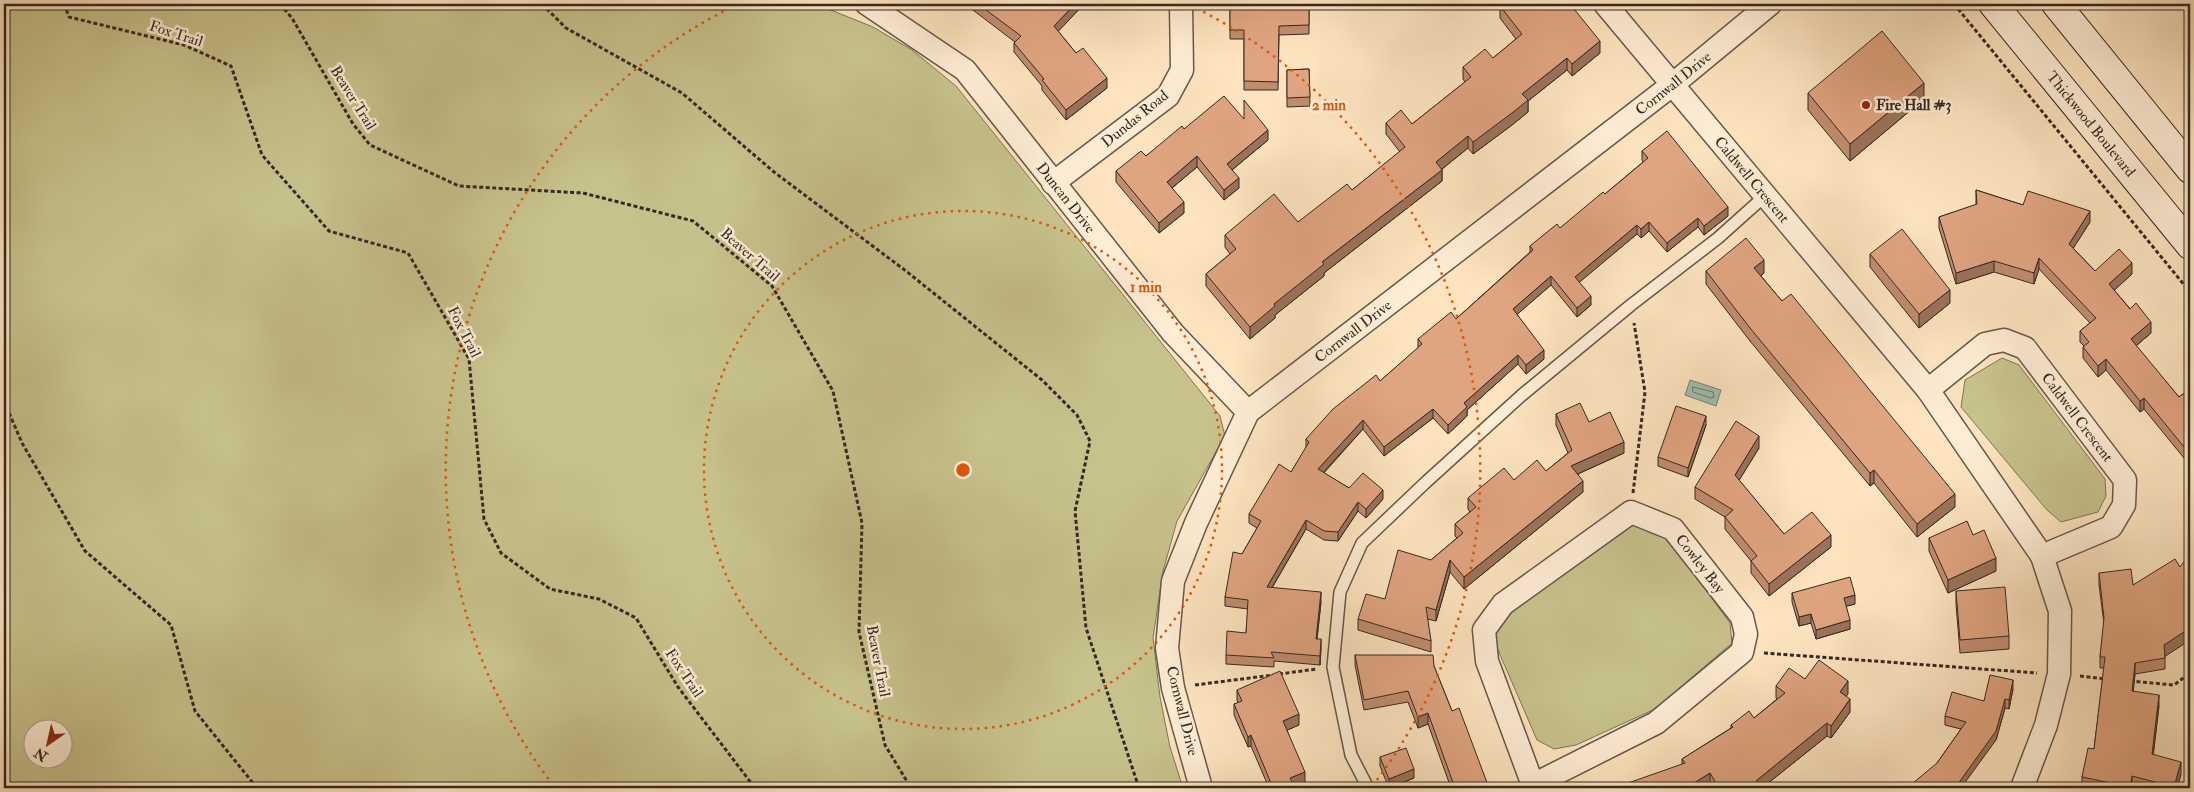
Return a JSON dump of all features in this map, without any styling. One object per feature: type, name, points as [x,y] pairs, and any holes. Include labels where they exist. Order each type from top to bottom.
[{"type":"main road","name":"Thickwood Boulevard","points":[[1992,4],[2190,245]]},
{"type":"main road","points":[[2056,4],[2190,169]]},
{"type":"street","name":"Duncan Drive","points":[[867,4],[965,70],[1173,333],[1248,412]]},
{"type":"street","name":"Dundas Road","points":[[1053,183],[1168,96],[1182,70],[1180,4]]},
{"type":"street","name":"Caldwell Crescent","points":[[1605,4],[1928,390],[2042,556],[2060,611],[2058,674],[2046,725],[2022,788]]},
{"type":"street","name":"Cornwall Drive","points":[[1202,788],[1173,688],[1167,648],[1173,581],[1196,522],[1248,412],[1672,85],[1770,4]]},
{"type":"street","name":"Caldwell Crescent","points":[[1928,390],[1985,344],[2004,340],[2025,348],[2125,480],[2124,505],[2111,527],[2042,556]]},
{"type":"street","name":"Cowley Bay","points":[[1631,512],[1673,529],[1742,617],[1746,634],[1742,652]]},
{"type":"street","points":[[1631,512],[1503,604],[1484,630],[1487,661],[1534,787],[1656,723],[1742,652]]},
{"type":"lane","points":[[1368,788],[1352,756],[1333,667],[1340,592],[1362,543],[1522,395],[1631,305],[1718,238],[1766,195]]},
{"type":"path","name":"Fox Trail","points":[[64,4],[69,16],[184,45],[231,66],[262,154],[329,231],[408,253],[469,359],[484,519],[501,553],[550,589],[599,599],[636,618],[678,687],[755,788]]},
{"type":"path","name":"Beaver Trail","points":[[280,4],[292,18],[353,124],[370,144],[459,186],[582,193],[693,221],[772,286],[833,391],[862,523],[859,632],[885,745],[911,788]]},
{"type":"path","points":[[542,4],[566,28],[682,92],[774,172],[906,271],[1042,380],[1077,414],[1090,441],[1075,511],[1086,628],[1139,788]]},
{"type":"path","points":[[1954,4],[2190,292]]},
{"type":"path","points":[[1631,305],[1645,392],[1631,512]]},
{"type":"path","points":[[4,401],[22,443],[85,551],[171,625],[195,711],[257,788]]},
{"type":"path","points":[[1742,652],[2107,679]]},
{"type":"path","points":[[1173,688],[1333,667]]},
{"type":"path","points":[[2126,680],[2174,685],[2190,673]]},
{"type":"shaded area","points":[[4,4],[816,4],[873,27],[912,50],[956,86],[1220,416],[1225,436],[1177,521],[1163,571],[1153,638],[1160,697],[1170,747],[1183,788],[4,788]]},
{"type":"shaded area","points":[[2002,358],[2019,365],[2105,479],[2106,496],[2098,512],[2061,522],[2047,510],[1961,407],[1965,380]]},
{"type":"shaded area","points":[[1633,525],[1663,532],[1730,623],[1732,643],[1655,709],[1576,745],[1554,749],[1537,740],[1495,643],[1498,622]]},
{"type":"water","points":[[1690,380],[1721,390],[1716,406],[1685,395]]},
{"type":"building","points":[[978,4],[1075,4],[1054,26],[1076,53],[1083,48],[1107,78],[1066,110],[1042,80],[1044,79],[1014,43],[1021,36]]},
{"type":"building","points":[[1230,4],[1263,4],[1263,7],[1309,5],[1309,25],[1279,26],[1278,82],[1244,81],[1244,30],[1230,30]]},
{"type":"building","points":[[1504,4],[1526,4],[1527,6],[1529,4],[1570,4],[1600,41],[1572,64],[1567,58],[1522,94],[1528,100],[1512,113],[1473,142],[1468,136],[1436,162],[1442,170],[1322,262],[1324,264],[1274,304],[1275,306],[1250,327],[1206,274],[1236,249],[1225,235],[1274,194],[1298,222],[1347,184],[1352,190],[1405,147],[1386,123],[1401,110],[1412,124],[1471,77],[1463,67],[1485,49],[1493,58],[1522,34],[1500,6]]},
{"type":"building","name":"Fire Hall #3","points":[[1882,31],[1924,83],[1850,144],[1808,93]]},
{"type":"building","points":[[1309,69],[1310,97],[1287,98],[1287,70]]},
{"type":"building","points":[[1224,96],[1244,119],[1244,100],[1268,130],[1227,164],[1239,178],[1224,190],[1197,156],[1167,182],[1184,202],[1159,223],[1116,171],[1141,151],[1146,156],[1182,126],[1184,129]]},
{"type":"building","points":[[1667,131],[1728,207],[1704,226],[1698,218],[1667,243],[1649,222],[1641,229],[1637,225],[1575,277],[1591,296],[1577,308],[1551,276],[1513,309],[1544,350],[1526,365],[1518,355],[1464,403],[1467,407],[1448,425],[1433,409],[1384,447],[1363,420],[1318,469],[1349,488],[1363,473],[1383,490],[1366,509],[1358,502],[1338,532],[1324,531],[1306,520],[1267,587],[1321,592],[1316,639],[1321,639],[1320,656],[1271,652],[1274,658],[1226,655],[1227,631],[1246,633],[1248,600],[1225,597],[1233,552],[1242,554],[1261,521],[1249,514],[1279,464],[1291,472],[1309,442],[1306,439],[1333,409],[1376,375],[1380,381],[1422,344],[1418,339],[1451,312],[1456,319],[1533,250],[1530,246],[1557,224],[1560,228],[1648,158],[1642,151]]},
{"type":"building","points":[[1976,190],[2023,205],[2028,191],[2090,211],[2069,244],[2095,271],[2119,249],[2132,263],[2109,284],[2130,309],[2136,303],[2151,322],[2131,339],[2179,397],[2190,389],[2190,456],[2144,398],[2140,401],[2106,359],[2098,366],[2083,347],[2089,342],[2080,331],[2096,318],[2039,258],[2034,273],[1994,261],[1956,273],[1939,217],[1977,204]]},
{"type":"building","points":[[1902,229],[1950,290],[1919,314],[1870,254]]},
{"type":"building","points":[[1746,238],[1764,260],[1754,268],[1782,301],[1791,294],[1955,494],[1917,524],[1874,470],[1870,473],[1750,328],[1706,271]]},
{"type":"building","points":[[1580,403],[1589,422],[1610,412],[1624,442],[1571,466],[1583,481],[1464,577],[1450,560],[1436,610],[1426,607],[1431,641],[1358,619],[1366,594],[1385,599],[1398,550],[1431,560],[1463,533],[1455,524],[1476,507],[1468,498],[1504,468],[1514,480],[1537,460],[1546,471],[1572,450],[1556,414]]},
{"type":"building","points":[[1676,406],[1706,416],[1688,468],[1658,457]]},
{"type":"building","points":[[1736,421],[1759,436],[1735,475],[1784,534],[1812,512],[1831,535],[1769,584],[1751,561],[1757,556],[1725,517],[1733,510],[1695,487]]},
{"type":"building","points":[[1967,521],[1973,535],[1984,530],[1996,558],[1948,580],[1929,538]]},
{"type":"building","points":[[2190,554],[2190,616],[2187,618],[2190,628],[2164,645],[2165,658],[2135,663],[2132,691],[2159,695],[2152,754],[2181,762],[2174,787],[2132,776],[2130,787],[2082,777],[2088,748],[2094,749],[2105,657],[2100,657],[2104,618],[2099,573],[2131,569],[2133,585],[2175,559],[2180,567]]},
{"type":"building","points":[[1850,577],[1855,595],[1844,598],[1850,620],[1816,630],[1811,614],[1799,617],[1792,593]]},
{"type":"building","points":[[2005,587],[2009,636],[1960,640],[1956,591]]},
{"type":"building","points":[[1355,655],[1433,655],[1434,666],[1452,711],[1459,708],[1489,788],[1455,788],[1428,713],[1418,717],[1408,691],[1364,700]]},
{"type":"building","points":[[1819,660],[1848,681],[1840,692],[1850,699],[1831,726],[1827,723],[1756,781],[1761,788],[1719,788],[1710,773],[1686,788],[1614,788],[1685,763],[1682,759],[1733,727],[1731,725],[1749,711],[1754,718],[1785,693],[1776,686],[1789,668],[1805,679]]},
{"type":"building","points":[[1280,671],[1299,714],[1283,721],[1305,772],[1290,778],[1295,788],[1273,788],[1251,735],[1248,737],[1234,704],[1242,701],[1237,690]]},
{"type":"building","points":[[1990,675],[2013,680],[2009,700],[2005,699],[1996,731],[1955,788],[1907,788],[1937,763],[1966,722],[1945,716],[1952,692],[1984,701]]},
{"type":"building","points":[[1406,748],[1414,769],[1389,779],[1380,757]]},
{"type":"building","points":[[1357,783],[1359,788],[1343,788]]},
{"type":"place","name":"Fire Hall #3","points":[[1866,105]]}]
